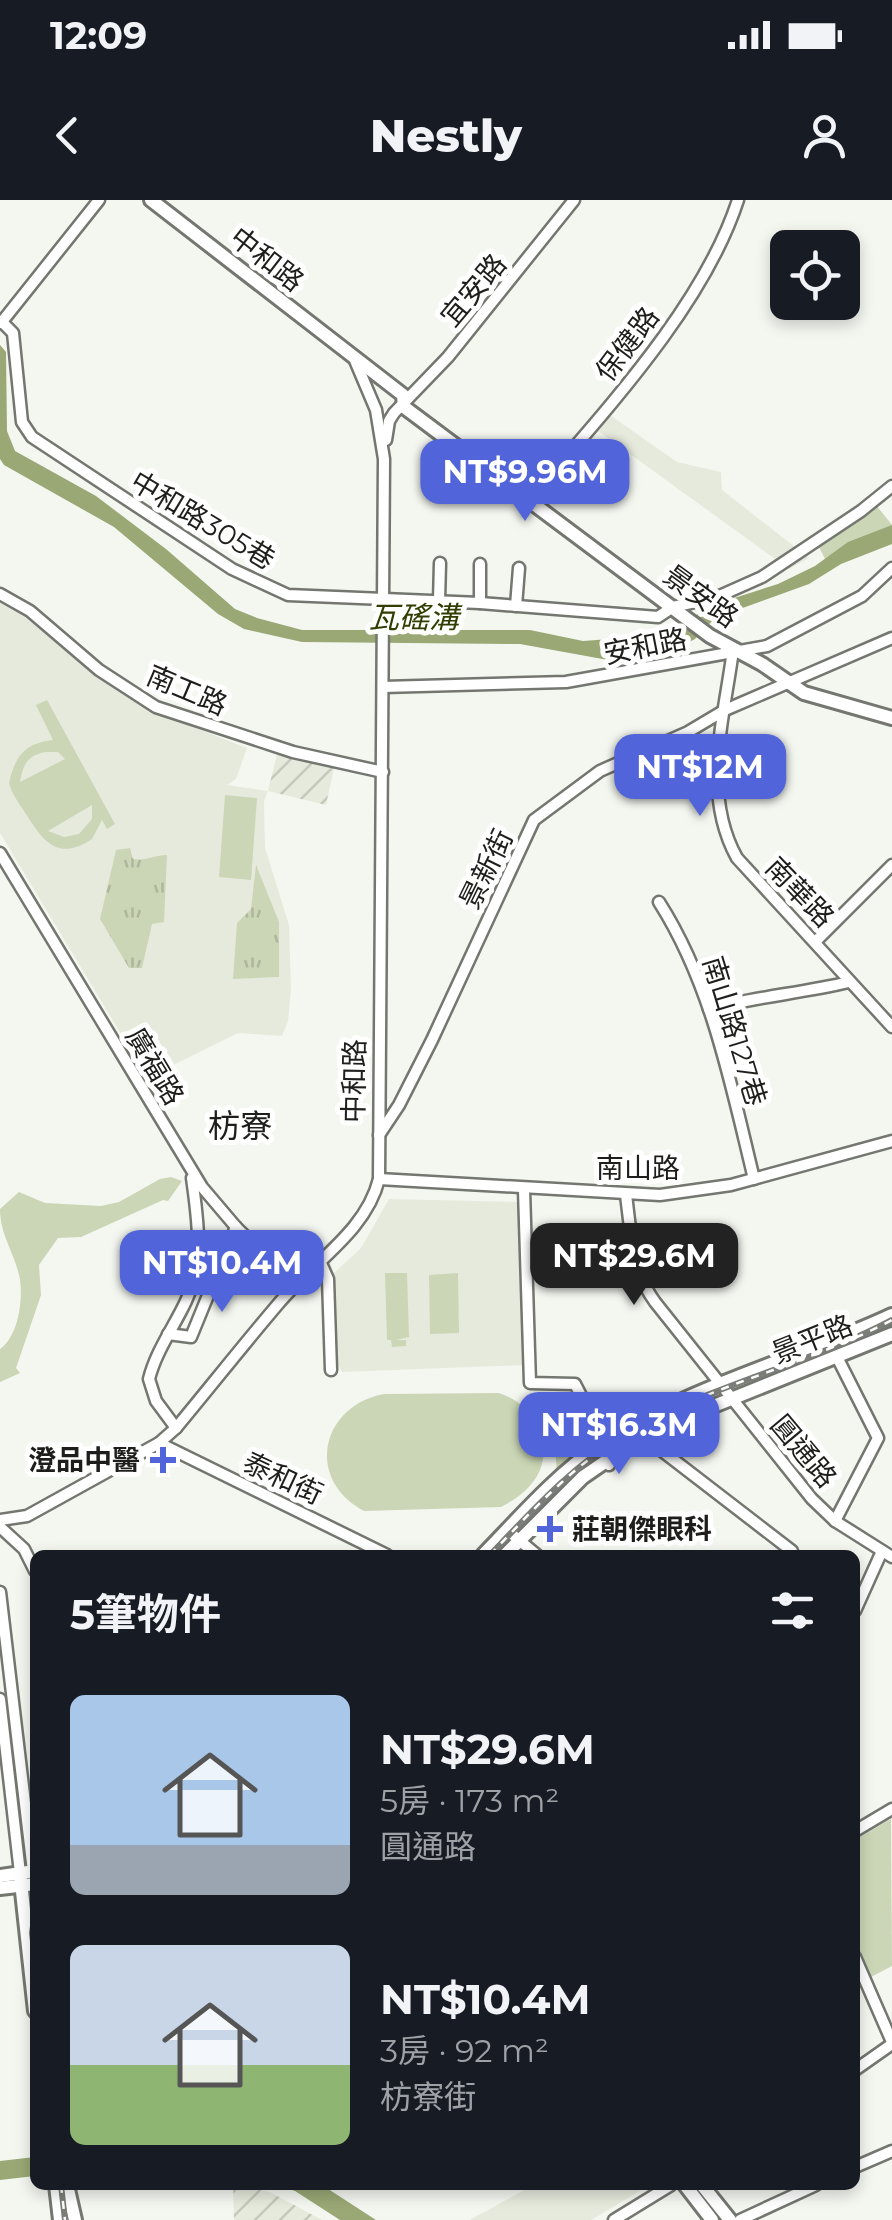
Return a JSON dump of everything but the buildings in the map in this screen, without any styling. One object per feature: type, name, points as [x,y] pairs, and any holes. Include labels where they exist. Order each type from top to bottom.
[{"type":"main road","name":"中和路","points":[[151,200],[403,395],[404,407]]},
{"type":"main road","name":"景安路","points":[[404,407],[710,636],[816,698],[892,718]]},
{"type":"main road","name":"景平路","points":[[488,1550],[552,1483],[602,1444],[660,1410],[892,1315]]},
{"type":"main road","name":"景平路","points":[[510,1550],[560,1498],[644,1437],[892,1334]]},
{"type":"main road","points":[[0,1876],[30,1880]]},
{"type":"main road","points":[[0,1888],[30,1880]]},
{"type":"main road","points":[[57,2190],[60,2220]]},
{"type":"main road","points":[[68,2190],[74,2220]]},
{"type":"main road","points":[[689,2190],[712,2220]]},
{"type":"main road","points":[[706,2190],[730,2220]]},
{"type":"street","points":[[2,323],[99,200]]},
{"type":"street","name":"宜安路","points":[[404,407],[574,200]]},
{"type":"street","name":"保健路","points":[[529,500],[655,348],[696,285],[738,200]]},
{"type":"street","name":"中和路305巷","points":[[2,323],[14,333],[22,422],[32,437],[232,569],[288,595],[480,603],[658,618],[673,606],[717,597],[762,577],[892,486]]},
{"type":"street","name":"中和路","points":[[0,1524],[27,1516],[159,1442],[176,1428],[295,1286],[364,1216],[374,1199],[378,1179],[384,459],[376,410],[353,357]]},
{"type":"street","points":[[385,500],[391,438],[404,407]]},
{"type":"street","name":"中和路","points":[[384,459],[389,421],[404,407]]},
{"type":"street","points":[[440,564],[440,601]]},
{"type":"street","points":[[480,564],[480,603]]},
{"type":"street","points":[[516,606],[519,568]]},
{"type":"street","name":"安和路","points":[[383,686],[581,680],[766,646],[862,596],[892,568]]},
{"type":"street","name":"南工路","points":[[0,594],[30,611],[99,670],[156,707],[293,752],[383,772]]},
{"type":"street","name":"景新街","points":[[378,1136],[399,1105],[432,1040],[534,820],[600,771],[688,732],[725,710],[892,638]]},
{"type":"street","name":"南華路","points":[[733,650],[725,710],[719,725],[719,812],[727,840],[736,858],[892,1026]]},
{"type":"street","name":"廣福路","points":[[0,853],[192,1171],[236,1227],[295,1286]]},
{"type":"street","points":[[816,941],[892,864]]},
{"type":"street","name":"南山路127巷","points":[[659,902],[692,962],[709,1009],[754,1179]]},
{"type":"street","points":[[709,1009],[755,997],[799,994],[849,982]]},
{"type":"street","name":"南山路","points":[[378,1179],[626,1195],[675,1193],[754,1179],[892,1141]]},
{"type":"street","points":[[176,1428],[156,1401],[148,1379],[184,1304],[198,1260],[199,1230],[192,1171]]},
{"type":"street","points":[[524,1190],[530,1383],[575,1384],[608,1462]]},
{"type":"street","name":"圓通路","points":[[626,1195],[631,1243],[644,1287],[812,1498],[835,1521],[887,1554]]},
{"type":"street","points":[[168,1334],[192,1338],[236,1227]]},
{"type":"street","points":[[320,1261],[328,1279],[331,1370]]},
{"type":"street","points":[[835,1521],[878,1438],[836,1357]]},
{"type":"street","points":[[644,1437],[791,1550]]},
{"type":"street","name":"泰和街","points":[[159,1442],[377,1550]]},
{"type":"street","points":[[0,1524],[30,1561]]},
{"type":"street","points":[[507,1530],[531,1550]]},
{"type":"street","points":[[860,1602],[887,1554]]},
{"type":"street","points":[[0,1592],[30,1880]]},
{"type":"street","points":[[0,1699],[30,1880]]},
{"type":"street","points":[[860,1828],[892,1810]]},
{"type":"street","points":[[860,1969],[892,2043],[860,2066]]},
{"type":"street","points":[[860,2165],[892,2150]]},
{"type":"street","points":[[614,2220],[663,2190]]},
{"type":"street","points":[[740,2220],[805,2190]]},
{"type":"shaded area","points":[[0,345],[6,352],[7,431],[15,451],[96,496],[166,549],[235,609],[302,630],[530,630],[583,641],[665,635],[684,629],[703,608],[778,584],[815,566],[848,542],[892,525],[892,544],[841,564],[809,584],[715,618],[695,639],[670,652],[644,655],[644,659],[609,664],[608,660],[520,644],[302,642],[244,629],[218,614],[114,527],[4,465],[0,459]]},
{"type":"shaded area","points":[[607,413],[677,462],[721,472],[722,490],[809,558],[789,569],[594,428]]},
{"type":"shaded area","points":[[0,598],[116,688],[152,711],[247,748],[236,779],[227,785],[268,791],[264,801],[265,848],[289,925],[291,989],[288,1021],[282,1036],[238,1033],[149,1077],[139,1064],[0,833]]},
{"type":"shaded area","points":[[277,754],[334,768],[326,805],[268,791]]},
{"type":"shaded area","points":[[389,1199],[521,1202],[526,1365],[342,1372],[336,1361],[332,1275],[361,1248]]},
{"type":"shaded area","points":[[30,2158],[30,2177],[0,2180],[0,2161]]},
{"type":"shaded area","points":[[233,2190],[270,2192],[322,2220],[234,2220]]},
{"type":"shaded area","points":[[292,2190],[330,2190],[376,2220],[340,2220]]},
{"type":"shaded area","points":[[524,2190],[642,2190],[591,2220],[470,2220]]},
{"type":"green space","points":[[876,505],[892,525],[826,561],[817,543]]},
{"type":"green space","points":[[47,700],[115,824],[107,829],[102,820],[92,839],[69,849],[51,844],[37,831],[9,783],[23,752],[53,740],[36,705]],"holes":[[[46,752],[58,752],[65,759],[20,782],[27,762]],[[92,805],[92,819],[79,834],[64,837],[48,831]]]},
{"type":"green space","points":[[225,795],[257,798],[251,880],[219,877]]},
{"type":"green space","points":[[130,848],[133,859],[167,855],[164,922],[152,924],[142,968],[129,968],[100,919],[116,850]]},
{"type":"green space","points":[[256,865],[279,922],[279,977],[233,979],[237,923],[251,909]]},
{"type":"green space","points":[[171,1177],[182,1181],[168,1201],[81,1237],[58,1238],[39,1265],[41,1295],[16,1368],[20,1373],[0,1382],[0,1349],[15,1327],[21,1289],[0,1209],[19,1192],[45,1203],[101,1206],[119,1202]]},
{"type":"green space","points":[[385,1273],[407,1273],[409,1337],[396,1340],[406,1340],[406,1346],[392,1347],[391,1340],[387,1340]]},
{"type":"green space","points":[[458,1273],[459,1333],[430,1334],[429,1275]]},
{"type":"green space","points":[[498,1393],[530,1414],[544,1451],[537,1476],[521,1494],[501,1507],[364,1511],[345,1498],[333,1481],[328,1445],[334,1428],[362,1401],[384,1394]]},
{"type":"green space","points":[[574,1394],[592,1422],[594,1443],[557,1472],[553,1424],[542,1421],[535,1396]]},
{"type":"green space","points":[[891,1819],[892,1966],[869,1978],[860,1957],[860,1837]]},
{"type":"railway","points":[[495,1550],[571,1474],[626,1434],[691,1402],[892,1320]]},
{"type":"railway","points":[[62,2190],[65,2220]]},
{"type":"place","name":"澄品中醫","points":[[163,1460]]},
{"type":"place","name":"莊朝傑眼科","points":[[550,1529]]},
{"type":"district","name":"枋寮","points":[[240,1125]]},
{"type":"water label","name":"瓦磘溝","points":[[414,617]]}]
